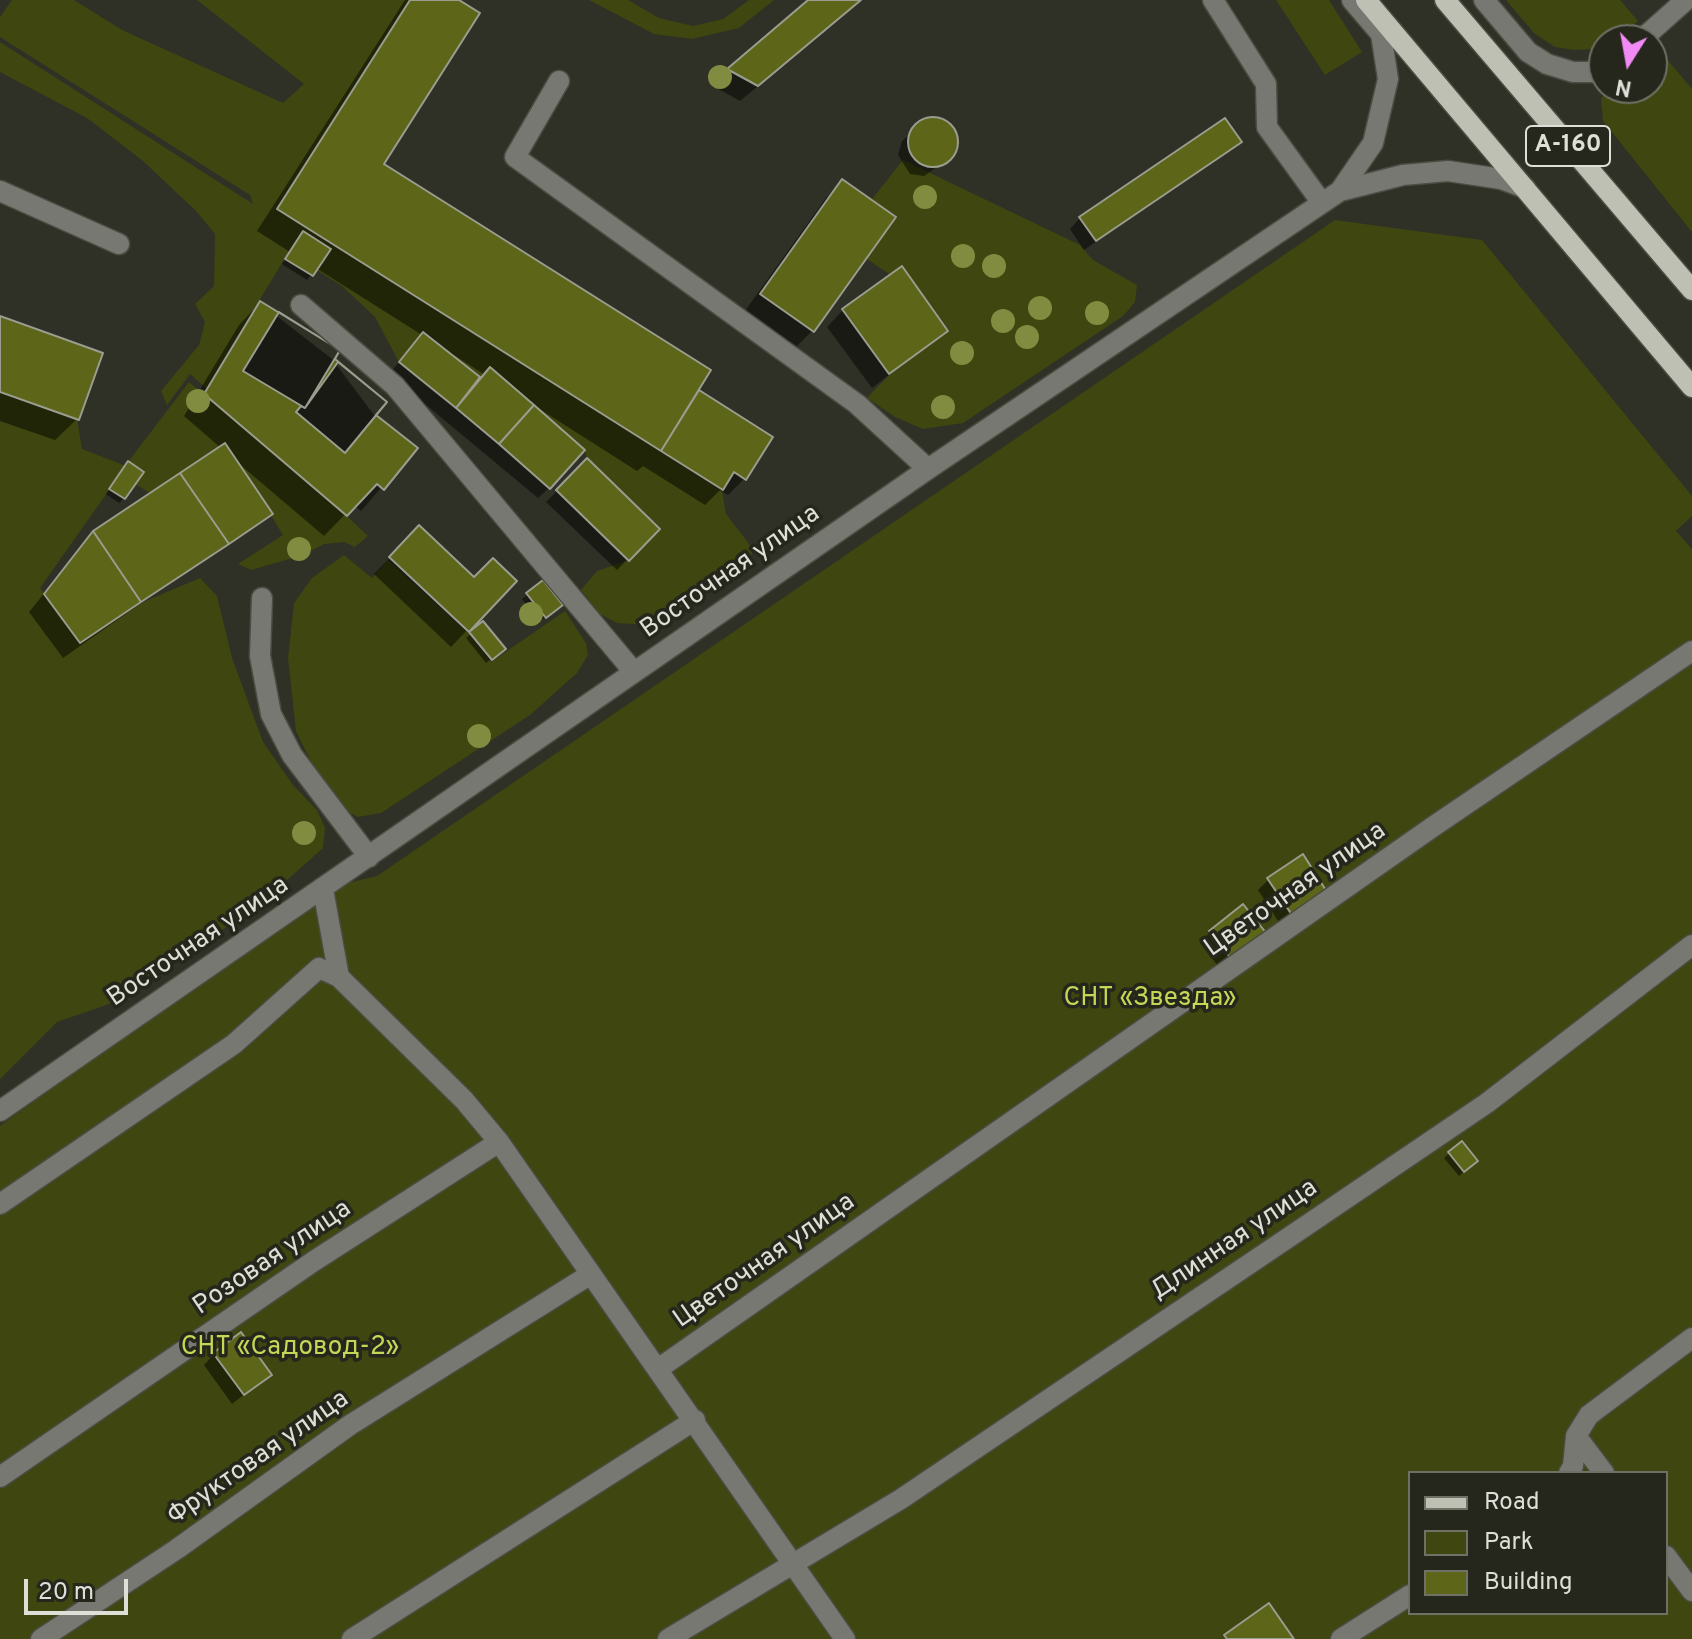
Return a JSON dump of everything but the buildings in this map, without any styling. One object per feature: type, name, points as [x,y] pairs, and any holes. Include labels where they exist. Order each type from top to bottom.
[{"type":"main road","name":"А-160","points":[[1366,0],[1692,387]]},
{"type":"main road","name":"А-160","points":[[1445,0],[1692,290]]},
{"type":"street","points":[[1213,0],[1266,84],[1267,127],[1322,203]]},
{"type":"street","points":[[1340,191],[1373,143],[1388,79],[1381,34],[1352,0]]},
{"type":"street","points":[[1484,0],[1528,52],[1547,64],[1573,72],[1588,72]]},
{"type":"street","points":[[1659,24],[1686,0]]},
{"type":"street","points":[[559,81],[515,157],[857,404],[928,469]]},
{"type":"street","name":"Восточная улица","points":[[0,1111],[928,469],[1340,191],[1403,175],[1448,171],[1501,179],[1525,188]]},
{"type":"street","points":[[0,191],[119,244]]},
{"type":"street","points":[[301,305],[395,386],[634,672]]},
{"type":"street","points":[[262,598],[260,656],[271,714],[292,755],[369,857]]},
{"type":"street","name":"Цветочная улица","points":[[658,1369],[1434,826],[1692,651]]},
{"type":"street","points":[[323,889],[339,977]]},
{"type":"street","name":"Длинная улица","points":[[668,1639],[901,1499],[1487,1103],[1692,945]]},
{"type":"street","points":[[0,1204],[234,1044],[319,968],[339,977],[464,1100],[499,1142],[845,1639]]},
{"type":"street","name":"Розовая улица","points":[[0,1477],[314,1261],[499,1142]]},
{"type":"street","name":"Фруктовая улица","points":[[41,1639],[177,1549],[350,1425],[591,1274]]},
{"type":"street","points":[[1570,1471],[1576,1436],[1589,1415],[1692,1338]]},
{"type":"street","points":[[352,1639],[695,1420]]},
{"type":"street","points":[[1576,1436],[1602,1471]]},
{"type":"street","points":[[1668,1559],[1692,1591]]},
{"type":"street","points":[[1341,1639],[1408,1596]]},
{"type":"green space","points":[[12,0],[74,0],[122,30],[283,103],[304,84],[197,0],[409,0],[277,209],[722,491],[726,514],[753,549],[750,560],[696,603],[648,625],[617,623],[600,614],[581,590],[597,571],[629,560],[660,527],[587,458],[585,451],[490,367],[480,377],[425,331],[399,362],[375,317],[342,286],[318,271],[331,249],[302,230],[206,388],[190,374],[167,405],[161,391],[199,345],[205,322],[195,304],[214,286],[215,234],[196,211],[143,161],[87,118],[0,72],[0,42],[253,204],[250,195],[0,37],[0,17]]},
{"type":"green space","points":[[589,0],[628,0],[659,18],[693,26],[723,19],[749,0],[774,0],[739,28],[692,39],[654,34]]},
{"type":"green space","points":[[1276,0],[1329,0],[1362,52],[1325,75]]},
{"type":"green space","points":[[1506,0],[1620,0],[1638,21],[1634,24],[1588,24],[1588,49],[1555,47],[1534,33]]},
{"type":"green space","points":[[1668,60],[1692,89],[1692,232],[1603,121],[1602,104],[1668,104]]},
{"type":"green space","points":[[903,160],[1080,245],[1093,260],[1137,285],[1135,302],[1123,316],[963,423],[923,429],[895,417],[867,398],[889,375],[949,330],[902,267],[889,274],[867,259],[895,218],[872,199]]},
{"type":"green space","name":"СНТ «Звезда»","points":[[1335,220],[1482,240],[1692,496],[1692,516],[1676,531],[1692,549],[1692,1639],[0,1639],[0,1126],[323,889],[377,876]]},
{"type":"green space","points":[[189,382],[368,536],[355,547],[344,542],[324,544],[303,555],[251,570],[238,564],[283,535],[227,444],[150,493],[135,484],[145,471],[128,462]]},
{"type":"green space","points":[[0,392],[77,419],[82,449],[126,466],[40,588],[78,643],[141,603],[200,578],[217,596],[232,658],[263,742],[293,785],[317,810],[325,828],[323,848],[258,906],[112,1003],[57,1022],[0,1079]]},
{"type":"green space","points":[[344,555],[372,578],[388,560],[468,633],[491,662],[565,611],[586,643],[588,655],[577,673],[530,715],[381,813],[358,817],[339,807],[316,772],[296,731],[288,658],[294,603],[312,578]]},
{"type":"park label","name":"СНТ «Садовод-2»","points":[[290,1349]]}]
